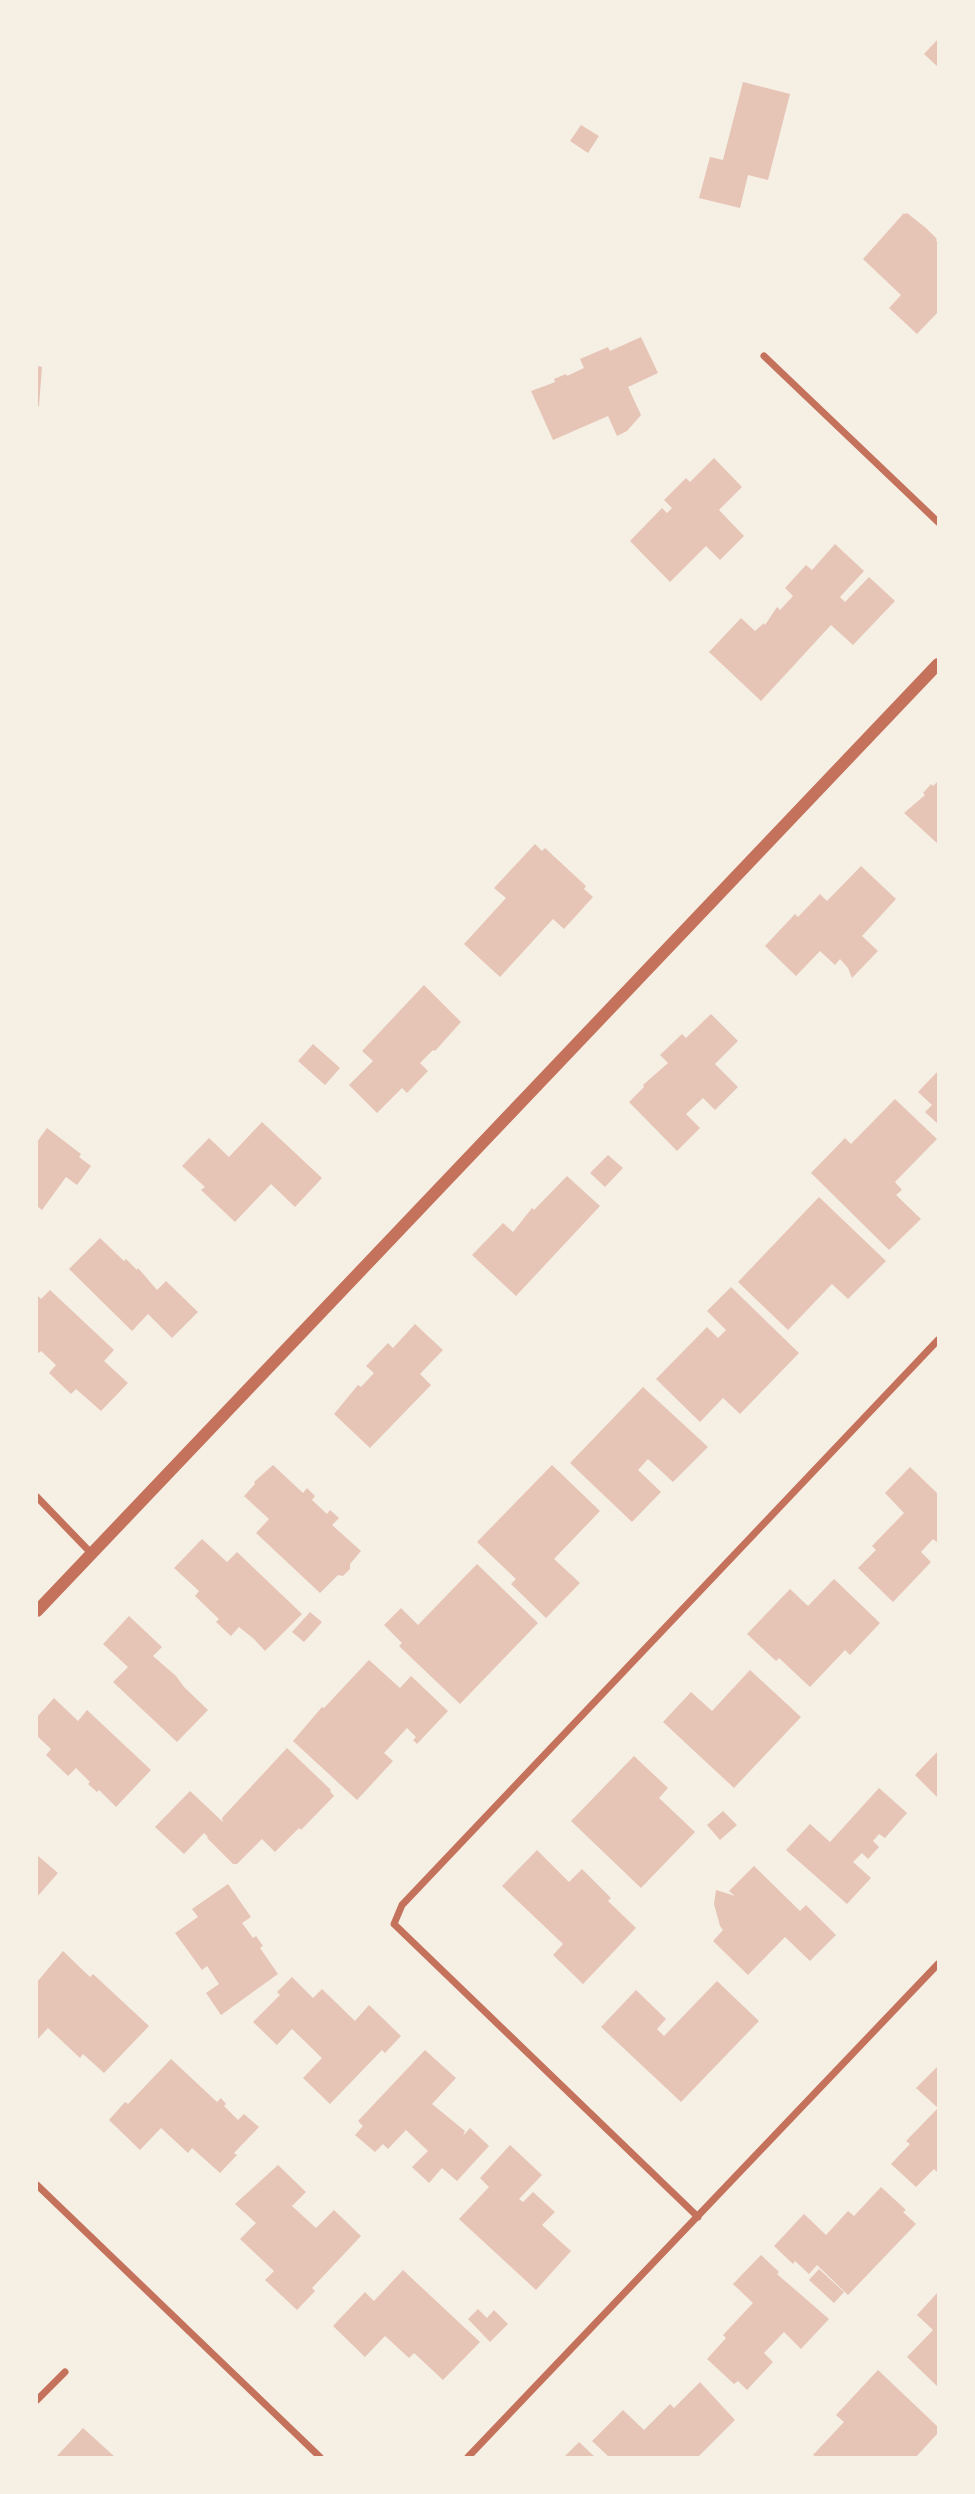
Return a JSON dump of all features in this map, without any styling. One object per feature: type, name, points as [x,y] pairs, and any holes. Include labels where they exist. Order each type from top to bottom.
[{"type":"street","points":[[764,356],[938,522]]},
{"type":"street","points":[[37,1611],[938,664]]},
{"type":"street","points":[[698,2217],[394,1924],[402,1905],[938,1340]]},
{"type":"street","points":[[37,1497],[91,1553]]},
{"type":"street","points":[[468,2457],[938,1964]]},
{"type":"street","points":[[37,2185],[320,2457]]},
{"type":"street","points":[[37,2400],[65,2372]]},
{"type":"building","points":[[938,39],[938,67],[924,54]]},
{"type":"building","points":[[743,82],[790,94],[768,180],[748,175],[740,208],[699,198],[710,157],[723,160]]},
{"type":"building","points":[[581,125],[599,136],[588,153],[570,141]]},
{"type":"building","points":[[904,213],[926,228],[938,243],[938,312],[917,334],[889,308],[901,295],[863,259]]},
{"type":"building","points":[[641,337],[658,373],[628,387],[641,415],[627,431],[617,436],[608,416],[553,440],[531,391],[584,368],[580,359],[608,347],[610,351]]},
{"type":"building","points":[[37,366],[42,367],[39,406],[37,406]]},
{"type":"building","points":[[714,458],[742,487],[719,510],[744,536],[720,560],[706,546],[670,582],[630,541],[662,508],[667,513],[672,508],[664,500],[686,478],[690,482]]},
{"type":"building","points":[[835,544],[864,571],[840,597],[845,602],[869,577],[895,601],[853,645],[831,625],[761,701],[709,652],[741,618],[755,631],[764,623],[765,625],[777,607],[780,610],[793,596],[785,588],[806,565],[812,570]]},
{"type":"building","points":[[938,781],[938,844],[904,813],[925,795],[923,793],[931,784],[933,786]]},
{"type":"building","points":[[535,844],[542,851],[545,848],[586,886],[584,889],[593,897],[564,929],[553,919],[500,977],[464,944],[506,898],[494,888]]},
{"type":"building","points":[[861,866],[896,899],[862,936],[878,951],[852,978],[840,959],[835,965],[820,951],[796,976],[765,946],[795,914],[798,917],[820,894],[827,901]]},
{"type":"building","points":[[424,985],[461,1022],[435,1051],[420,1063],[428,1071],[407,1093],[402,1088],[377,1113],[349,1085],[373,1061],[362,1051]]},
{"type":"building","points":[[711,1014],[738,1041],[715,1064],[738,1087],[715,1110],[703,1098],[686,1114],[700,1128],[677,1151],[629,1102],[643,1085],[668,1063],[660,1055],[682,1034],[686,1038]]},
{"type":"building","points":[[313,1044],[340,1068],[325,1085],[298,1061]]},
{"type":"building","points":[[938,1071],[938,1124],[925,1112],[932,1105],[918,1092]]},
{"type":"building","points":[[895,1099],[937,1139],[895,1182],[902,1190],[896,1195],[921,1219],[889,1250],[811,1173],[845,1138],[851,1144]]},
{"type":"building","points":[[262,1122],[322,1178],[295,1207],[271,1184],[235,1222],[201,1190],[205,1187],[182,1166],[209,1138],[229,1157]]},
{"type":"building","points":[[47,1128],[81,1154],[79,1157],[91,1166],[77,1185],[66,1177],[42,1210],[37,1206],[37,1142]]},
{"type":"building","points":[[608,1155],[623,1168],[605,1187],[590,1173]]},
{"type":"building","points":[[567,1176],[600,1206],[516,1296],[472,1255],[503,1223],[513,1232],[532,1208],[534,1210]]},
{"type":"building","points":[[819,1197],[886,1261],[848,1299],[832,1284],[788,1330],[738,1282]]},
{"type":"building","points":[[100,1238],[124,1261],[126,1259],[137,1270],[138,1268],[157,1290],[166,1281],[198,1312],[172,1338],[148,1314],[132,1331],[69,1269]]},
{"type":"building","points":[[731,1287],[799,1353],[740,1414],[723,1398],[700,1422],[656,1379],[707,1327],[718,1338],[726,1330],[707,1311]]},
{"type":"building","points":[[50,1290],[114,1350],[104,1361],[128,1383],[101,1411],[76,1389],[71,1394],[49,1373],[56,1365],[41,1351],[37,1351],[37,1295],[41,1299]]},
{"type":"building","points":[[415,1324],[443,1350],[420,1374],[431,1385],[370,1448],[334,1414],[358,1385],[361,1387],[374,1373],[366,1366],[388,1343],[393,1348]]},
{"type":"building","points":[[643,1387],[708,1447],[673,1482],[648,1459],[638,1470],[661,1492],[632,1522],[570,1463]]},
{"type":"building","points":[[273,1465],[303,1493],[307,1488],[315,1496],[312,1500],[327,1514],[330,1510],[339,1518],[332,1525],[361,1551],[350,1564],[350,1569],[343,1576],[338,1575],[320,1593],[256,1533],[269,1519],[244,1496],[254,1482]]},
{"type":"building","points":[[552,1465],[600,1511],[554,1559],[580,1583],[546,1618],[511,1584],[516,1579],[477,1542]]},
{"type":"building","points":[[910,1467],[938,1494],[938,1543],[933,1539],[921,1552],[931,1562],[893,1602],[858,1568],[876,1550],[872,1546],[904,1513],[885,1493]]},
{"type":"building","points":[[202,1539],[227,1562],[237,1552],[302,1614],[265,1651],[239,1627],[231,1636],[216,1622],[219,1619],[195,1596],[199,1591],[174,1568]]},
{"type":"building","points":[[477,1564],[538,1623],[460,1704],[399,1646],[402,1643],[384,1625],[401,1608],[418,1625]]},
{"type":"building","points":[[834,1579],[880,1623],[850,1655],[845,1650],[810,1687],[779,1658],[776,1661],[747,1634],[790,1589],[808,1606]]},
{"type":"building","points":[[310,1612],[322,1622],[304,1642],[292,1632]]},
{"type":"building","points":[[129,1616],[162,1647],[153,1656],[208,1710],[177,1742],[113,1682],[128,1667],[103,1644]]},
{"type":"building","points":[[369,1660],[400,1688],[411,1676],[448,1711],[417,1744],[413,1740],[416,1737],[407,1728],[384,1753],[393,1761],[357,1800],[293,1741],[322,1707],[324,1708]]},
{"type":"building","points":[[750,1670],[801,1717],[734,1788],[663,1722],[691,1692],[712,1711]]},
{"type":"building","points":[[54,1698],[78,1721],[87,1710],[151,1770],[116,1807],[99,1790],[97,1792],[88,1784],[90,1782],[76,1768],[68,1776],[46,1755],[51,1749],[37,1736],[37,1717]]},
{"type":"building","points":[[287,1748],[334,1796],[275,1852],[262,1839],[237,1864],[233,1864],[204,1833],[184,1854],[155,1827],[190,1791],[223,1822],[222,1818]]},
{"type":"building","points":[[938,1751],[938,1798],[915,1775]]},
{"type":"building","points":[[634,1756],[668,1788],[659,1798],[695,1832],[641,1888],[571,1821]]},
{"type":"building","points":[[879,1788],[907,1813],[885,1838],[879,1834],[873,1841],[879,1847],[868,1859],[862,1853],[853,1862],[871,1878],[847,1904],[786,1850],[810,1824],[830,1842]]},
{"type":"building","points":[[723,1811],[737,1825],[720,1840],[707,1825]]},
{"type":"building","points":[[537,1850],[569,1882],[582,1869],[611,1898],[608,1901],[636,1928],[583,1984],[553,1955],[563,1944],[502,1886]]},
{"type":"building","points":[[37,1855],[58,1873],[37,1897]]},
{"type":"building","points":[[754,1866],[800,1911],[806,1905],[836,1935],[810,1961],[785,1937],[748,1975],[713,1941],[723,1930],[714,1904],[716,1890],[735,1896],[729,1891]]},
{"type":"building","points":[[228,1884],[251,1917],[242,1923],[253,1938],[256,1936],[263,1946],[260,1948],[278,1974],[221,2015],[206,1993],[219,1984],[207,1966],[202,1970],[175,1933],[198,1917],[192,1909]]},
{"type":"building","points":[[63,1951],[90,1977],[93,1974],[149,2026],[104,2073],[83,2054],[80,2058],[48,2028],[37,2040],[37,1982]]},
{"type":"building","points":[[292,1977],[313,1998],[322,1989],[355,2021],[369,2005],[401,2036],[385,2053],[382,2050],[330,2104],[303,2078],[322,2058],[292,2029],[277,2045],[253,2022],[280,1995],[277,1992]]},
{"type":"building","points":[[717,1981],[759,2021],[681,2102],[601,2027],[636,1990],[666,2019],[657,2029],[664,2036]]},
{"type":"building","points":[[425,2050],[456,2078],[432,2104],[465,2131],[463,2136],[470,2128],[489,2146],[457,2181],[442,2168],[429,2183],[412,2167],[428,2151],[406,2130],[388,2149],[383,2144],[375,2152],[355,2135],[363,2126],[358,2121]]},
{"type":"building","points":[[171,2059],[217,2102],[221,2098],[226,2104],[224,2106],[238,2120],[244,2114],[259,2127],[234,2153],[237,2155],[220,2173],[192,2148],[188,2153],[161,2128],[140,2150],[109,2120]]},
{"type":"building","points":[[938,2066],[938,2108],[916,2088]]},
{"type":"building","points":[[938,2108],[938,2173],[934,2169],[916,2187],[891,2164],[910,2144],[906,2141]]},
{"type":"building","points":[[510,2145],[542,2175],[519,2199],[523,2202],[533,2192],[555,2212],[542,2225],[571,2251],[536,2290],[459,2219],[489,2187],[480,2178]]},
{"type":"building","points":[[278,2165],[306,2192],[292,2206],[316,2228],[334,2210],[361,2236],[312,2288],[315,2291],[297,2310],[265,2280],[274,2271],[240,2239],[256,2223],[235,2204]]},
{"type":"building","points":[[881,2187],[906,2210],[903,2212],[916,2224],[848,2295],[817,2265],[809,2274],[795,2261],[793,2264],[774,2246],[804,2214],[826,2235],[848,2211],[854,2216]]},
{"type":"building","points":[[761,2255],[779,2272],[777,2274],[829,2319],[801,2349],[784,2332],[764,2353],[773,2362],[747,2390],[738,2381],[734,2384],[707,2359],[726,2338],[723,2335],[753,2303],[733,2284]]},
{"type":"building","points":[[819,2269],[844,2292],[834,2303],[809,2280]]},
{"type":"building","points":[[403,2270],[480,2342],[443,2380],[414,2353],[409,2358],[385,2336],[365,2357],[333,2326],[365,2292],[374,2301]]},
{"type":"building","points":[[938,2292],[938,2387],[907,2357],[933,2330],[917,2315]]},
{"type":"building","points":[[478,2309],[487,2318],[494,2310],[508,2324],[490,2342],[468,2319]]},
{"type":"building","points":[[878,2370],[938,2427],[938,2433],[916,2457],[813,2455],[844,2422],[836,2415]]},
{"type":"building","points":[[700,2382],[735,2420],[698,2457],[609,2457],[592,2441],[623,2410],[644,2430],[670,2404],[674,2408]]},
{"type":"building","points":[[83,2428],[115,2457],[56,2457]]},
{"type":"building","points":[[579,2442],[595,2457],[564,2457]]}]
